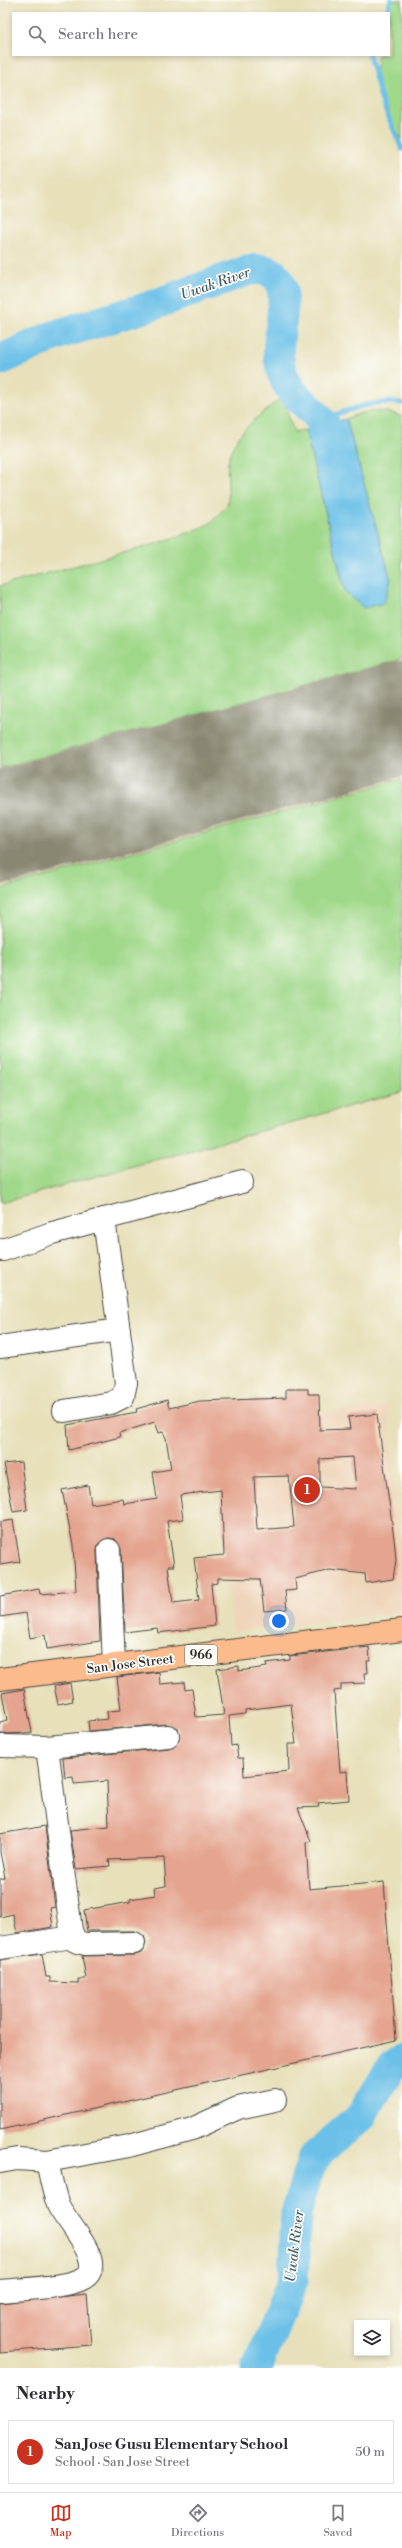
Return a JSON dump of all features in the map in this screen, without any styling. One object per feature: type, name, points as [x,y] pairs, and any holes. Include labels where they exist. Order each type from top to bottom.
[{"type":"main road","name":"San Jose Street","points":[[0,1679],[402,1630]]},
{"type":"street","points":[[3,1250],[104,1219],[242,1182]]},
{"type":"street","points":[[64,1411],[111,1403],[124,1397],[126,1383],[104,1219]]},
{"type":"street","points":[[0,1347],[118,1330]]},
{"type":"street","points":[[109,1550],[114,1665]]},
{"type":"street","points":[[0,1746],[47,1747],[168,1736]]},
{"type":"street","points":[[47,1747],[73,1937],[78,1944],[134,1943]]},
{"type":"street","points":[[0,1948],[73,1937]]},
{"type":"street","points":[[0,2162],[17,2159],[47,2161],[128,2146],[192,2129],[238,2108],[275,2100]]},
{"type":"street","points":[[0,2291],[72,2283],[86,2278],[92,2266],[90,2256],[58,2206],[47,2161]]},
{"type":"shaded area","points":[[387,1406],[402,1557],[402,1613],[233,1631],[212,1424]]},
{"type":"green space","points":[[389,0],[402,0],[402,140],[389,119],[377,91],[376,69],[378,56],[390,56],[390,12],[386,12]]},
{"type":"green space","points":[[282,397],[294,432],[305,430],[345,591],[391,580],[346,419],[374,411],[388,412],[402,417],[402,659],[0,768],[0,586],[149,546],[191,532],[209,524],[227,506],[228,462],[235,442],[249,425]]},
{"type":"green space","points":[[402,779],[402,1092],[0,1203],[0,889]]},
{"type":"water","points":[[346,419],[391,580],[384,603],[363,608],[345,591],[305,430]]},
{"type":"building","points":[[286,1389],[308,1389],[308,1394],[319,1394],[320,1430],[350,1429],[348,1417],[377,1414],[394,1538],[396,1560],[393,1579],[366,1583],[365,1574],[330,1570],[295,1579],[296,1590],[285,1591],[287,1609],[264,1611],[260,1579],[218,1578],[218,1583],[211,1584],[215,1626],[158,1633],[157,1628],[125,1632],[121,1549],[115,1539],[108,1538],[98,1544],[97,1551],[100,1641],[47,1649],[45,1635],[30,1638],[26,1613],[0,1617],[0,1596],[39,1589],[40,1594],[76,1591],[73,1545],[62,1490],[88,1485],[91,1504],[123,1499],[124,1504],[157,1499],[153,1472],[171,1469],[166,1438],[163,1432],[159,1433],[155,1422],[119,1433],[120,1437],[69,1450],[67,1425],[137,1412],[136,1409],[167,1400],[169,1408],[200,1401],[286,1398]],"holes":[[[353,1457],[356,1489],[320,1487],[320,1459]],[[289,1476],[294,1527],[257,1530],[254,1477]],[[221,1490],[224,1555],[194,1558],[199,1600],[173,1603],[168,1566],[174,1566],[167,1521],[183,1519],[180,1495]]]},
{"type":"building","points":[[21,1462],[27,1510],[13,1512],[4,1464]]},
{"type":"building","points":[[13,1520],[20,1562],[0,1565],[0,1522]]},
{"type":"building","points":[[369,1647],[370,1661],[367,1661],[368,1673],[364,1673],[365,1683],[341,1684],[341,1690],[334,1691],[340,1772],[347,1771],[349,1800],[318,1803],[319,1807],[298,1808],[311,1841],[306,1843],[309,1889],[384,1882],[396,2040],[0,2130],[0,1960],[42,1954],[46,1977],[50,1977],[50,1982],[78,1983],[78,1979],[86,1979],[82,1956],[135,1955],[141,1953],[146,1943],[144,1936],[134,1931],[87,1931],[84,1910],[130,1902],[130,1899],[155,1895],[154,1888],[166,1886],[164,1858],[109,1860],[110,1866],[76,1869],[70,1830],[109,1826],[107,1781],[74,1784],[73,1777],[65,1778],[63,1758],[169,1748],[179,1741],[178,1729],[167,1724],[89,1731],[88,1721],[108,1719],[107,1711],[121,1710],[117,1677],[159,1672],[160,1684],[184,1682],[185,1690],[192,1689],[196,1717],[224,1715],[217,1669],[239,1666],[239,1671],[267,1667],[266,1663],[290,1660],[290,1656]],"holes":[[[291,1704],[296,1744],[288,1744],[289,1771],[244,1776],[243,1758],[238,1758],[236,1745],[231,1746],[229,1716],[245,1714],[245,1710]]]},
{"type":"building","points":[[70,1683],[73,1701],[58,1704],[54,1686]]},
{"type":"building","points":[[24,1689],[32,1733],[0,1734],[0,1722],[7,1720],[2,1693]]},
{"type":"building","points":[[45,1826],[55,1907],[50,1908],[53,1927],[17,1933],[13,1914],[0,1917],[0,1879],[5,1878],[0,1852],[0,1834]]},
{"type":"building","points":[[87,2294],[91,2345],[0,2352],[0,2303]]},
{"type":"waterway","points":[[386,12],[391,0]]},
{"type":"waterway","points":[[369,56],[382,102],[402,149]]},
{"type":"waterway","name":"Uwak River","points":[[0,360],[56,335],[148,307],[249,270],[266,271],[277,277],[282,287],[283,301],[279,358],[285,381],[296,396],[317,415],[326,427],[330,437],[336,465]]},
{"type":"waterway","points":[[320,420],[371,404],[391,402],[402,403]]},
{"type":"waterway","name":"Uwak River","points":[[257,2368],[293,2280],[296,2214],[312,2159],[362,2115],[391,2067],[402,2060]]},
{"type":"runway","points":[[0,828],[402,718]]},
{"type":"place","name":"San Jose Gusu Elementary School","points":[[307,1490]]}]
